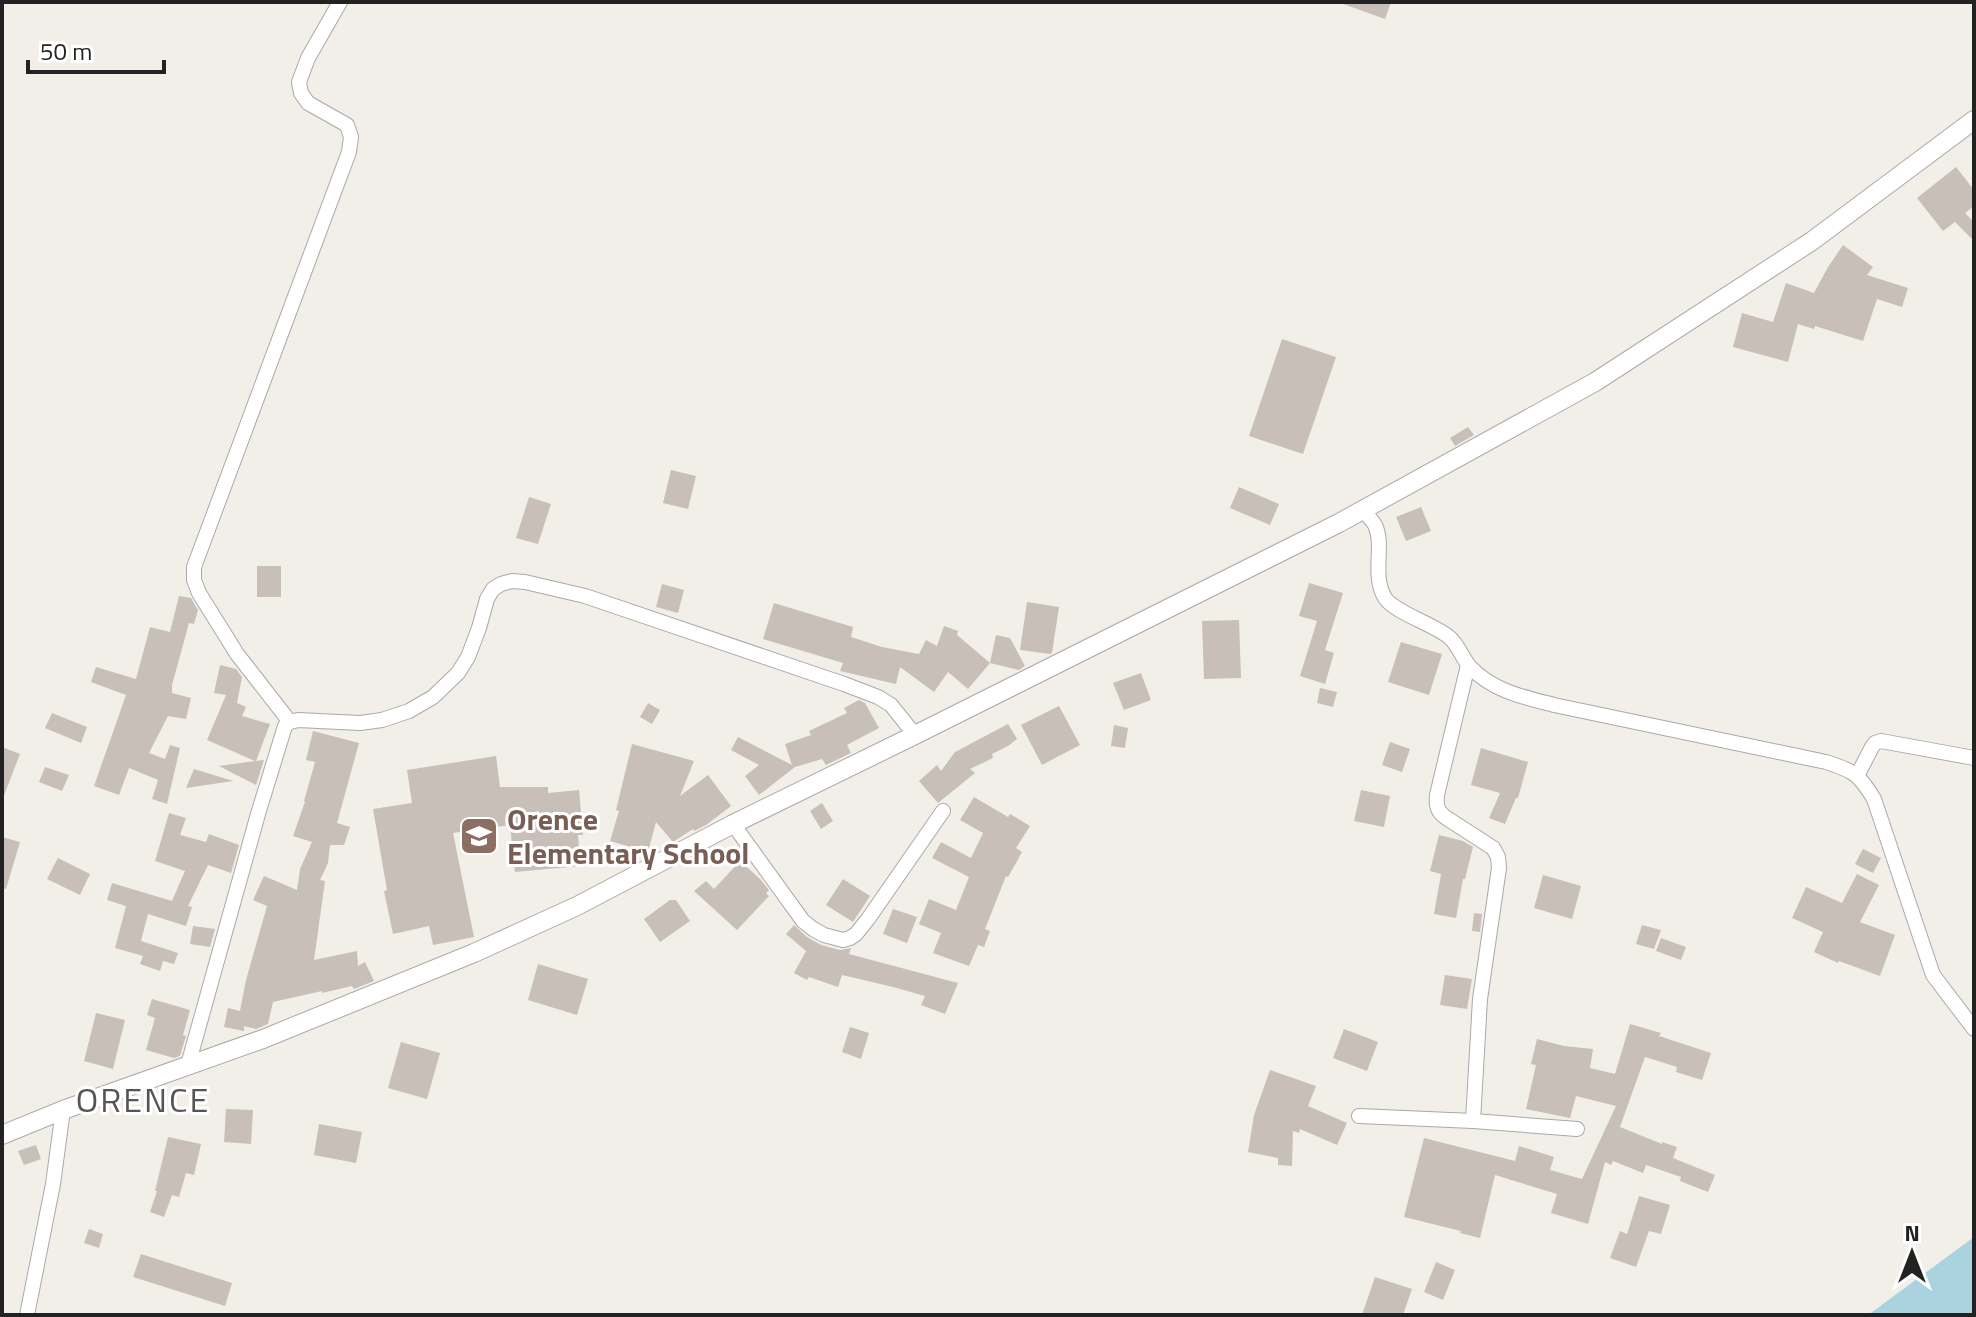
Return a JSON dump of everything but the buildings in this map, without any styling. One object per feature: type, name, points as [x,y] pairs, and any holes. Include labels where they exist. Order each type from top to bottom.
[{"type":"street","points":[[290,722],[237,654],[199,593],[194,580],[194,567],[349,152],[351,137],[347,125],[308,103],[301,93],[299,82],[308,58],[340,2]]},
{"type":"street","points":[[2,1135],[63,1110],[263,1039],[474,953],[577,906],[733,824],[1363,510],[1595,382],[1812,241],[1974,120]]},
{"type":"street","points":[[1363,510],[1375,526],[1379,542],[1378,573],[1387,601],[1450,637],[1468,665],[1487,683],[1554,705],[1826,762],[1846,768],[1863,780],[1874,799],[1933,975],[1974,1029]]},
{"type":"street","points":[[188,1065],[285,726],[298,720],[360,723],[382,720],[409,711],[433,697],[458,673],[468,657],[487,599],[493,589],[501,584],[525,582],[585,596],[844,684],[891,705],[915,735]]},
{"type":"street","points":[[1468,665],[1436,803],[1439,812],[1493,848],[1498,857],[1480,999],[1473,1121]]},
{"type":"street","points":[[1857,776],[1872,747],[1881,741],[1974,758]]},
{"type":"street","points":[[733,824],[803,921],[824,935],[843,940],[856,934],[868,919],[943,811]]},
{"type":"street","points":[[27,1315],[53,1184],[63,1110]]},
{"type":"street","points":[[1359,1116],[1577,1129]]},
{"type":"water","points":[[1974,1237],[1974,1315],[1868,1315]]},
{"type":"place","name":"Orence Elementary School","points":[[479,836]]},
{"type":"district","name":"ORENCE","points":[[143,1099]]}]
